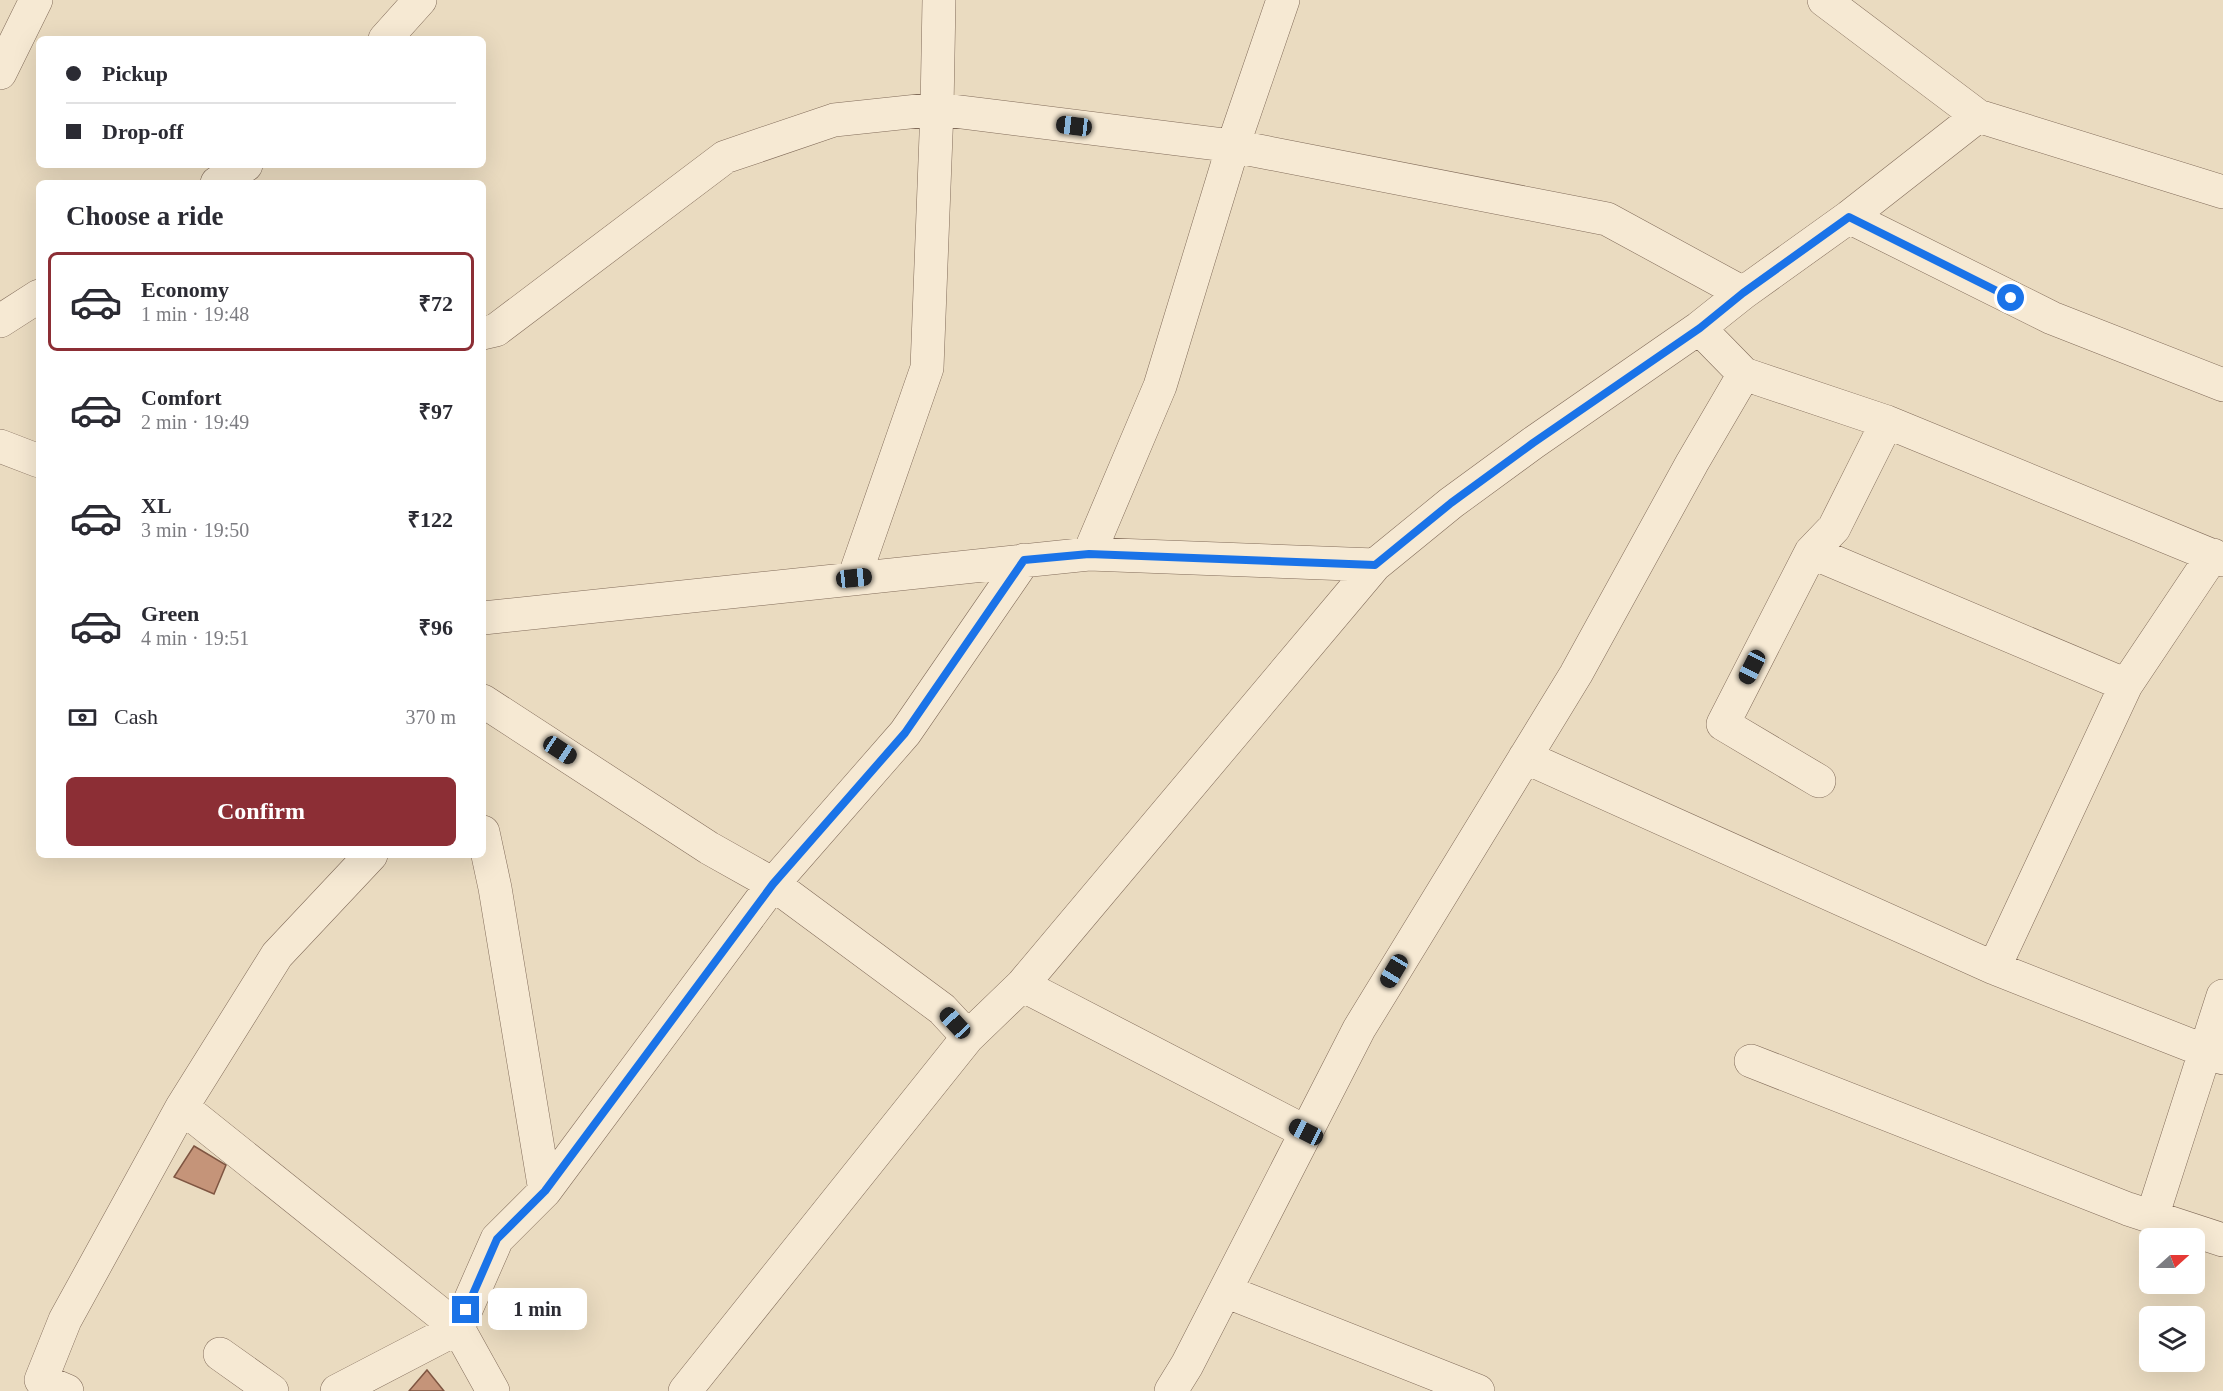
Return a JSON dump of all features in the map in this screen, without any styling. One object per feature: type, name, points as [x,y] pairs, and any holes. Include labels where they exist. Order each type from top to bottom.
[{"type":"street","points":[[0,73],[36,0]]},
{"type":"street","points":[[388,36],[420,0]]},
{"type":"street","points":[[854,578],[927,368],[939,0]]},
{"type":"street","points":[[1089,554],[1160,386],[1233,146],[1283,0]]},
{"type":"street","points":[[1824,0],[1978,116],[2223,192]]},
{"type":"street","points":[[486,332],[496,330],[725,157],[834,120],[937,109],[1233,146],[1607,219],[1743,293]]},
{"type":"street","points":[[685,1391],[968,1037],[1022,985],[1375,565],[1460,496],[1700,328],[1743,293],[1849,217],[1978,116]]},
{"type":"street","points":[[223,180],[241,168]]},
{"type":"street","points":[[1849,217],[2052,318],[2223,385]]},
{"type":"street","points":[[0,321],[36,298]]},
{"type":"street","points":[[1700,328],[1744,374],[1887,422],[2218,557],[2126,685],[1994,968]]},
{"type":"street","points":[[1172,1391],[1359,1029],[1576,674],[1692,463],[1744,374]]},
{"type":"street","points":[[1820,781],[1723,724],[1811,552],[1834,528],[1887,422]]},
{"type":"street","points":[[0,446],[36,460]]},
{"type":"street","points":[[1811,552],[2126,685]]},
{"type":"street","points":[[486,618],[1089,554],[1375,565]]},
{"type":"street","points":[[337,1391],[458,1328],[497,1239],[545,1191],[773,884],[905,733],[1024,560]]},
{"type":"street","points":[[486,703],[709,848],[773,884],[942,1009],[968,1037]]},
{"type":"street","points":[[1525,757],[1994,968],[2214,1055]]},
{"type":"street","points":[[486,846],[545,1191]]},
{"type":"street","points":[[67,1391],[41,1380],[65,1320],[182,1107],[276,956],[368,858]]},
{"type":"street","points":[[1022,985],[1306,1132]]},
{"type":"street","points":[[2152,1217],[2214,1055],[2223,996]]},
{"type":"street","points":[[1751,1061],[2152,1217],[2223,1240]]},
{"type":"street","points":[[182,1107],[458,1328],[493,1391]]},
{"type":"street","points":[[1224,1291],[1478,1391]]},
{"type":"street","points":[[220,1354],[273,1391]]},
{"type":"building","points":[[194,1146],[226,1165],[214,1194],[174,1177]]},
{"type":"building","points":[[427,1370],[444,1391],[409,1391]]},
{"type":"route","points":[[466,1310],[497,1239],[545,1191],[773,884],[905,733],[1024,560],[1089,554],[1375,565],[1451,503],[1533,443],[1700,328],[1743,293],[1849,217],[2011,298]]}]
